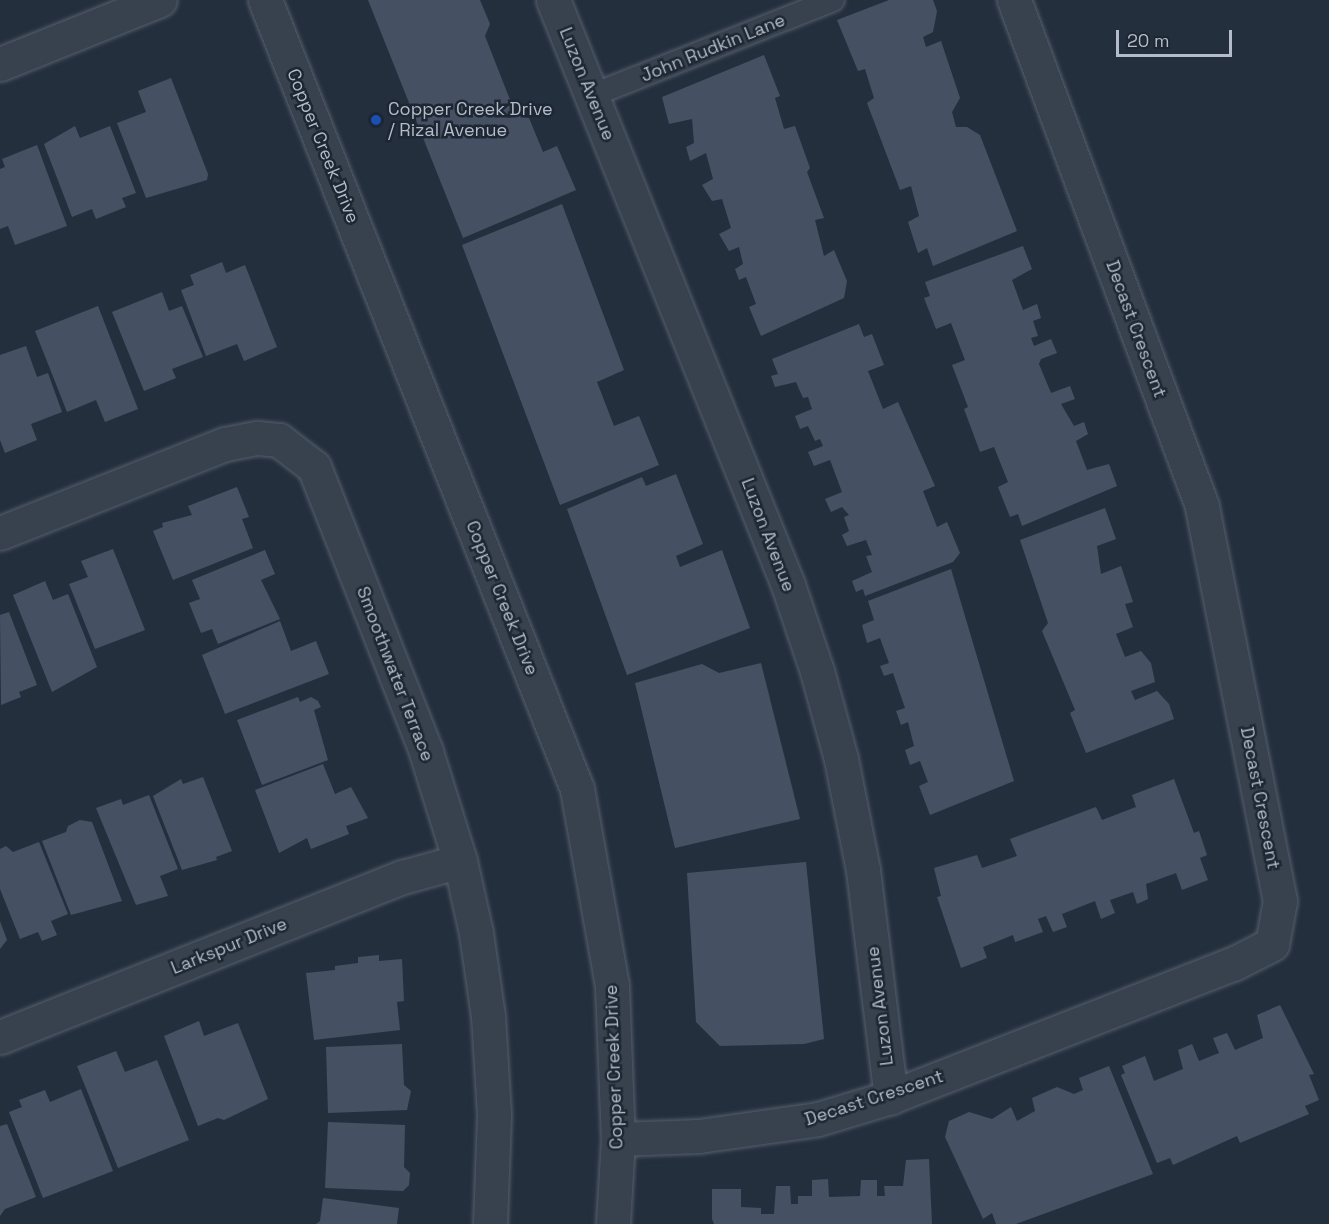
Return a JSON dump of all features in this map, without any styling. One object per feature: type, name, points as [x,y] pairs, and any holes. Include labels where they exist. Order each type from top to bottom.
[{"type":"street","points":[[0,64],[160,0]]},
{"type":"street","name":"Copper Creek Drive","points":[[265,0],[576,789],[612,986],[618,1139],[614,1224]]},
{"type":"street","name":"Luzon Avenue","points":[[553,0],[784,574],[817,671],[841,759],[863,870],[891,1097]]},
{"type":"street","name":"Decast Crescent","points":[[618,1139],[760,1130],[818,1119],[891,1097],[1233,964],[1272,944],[1280,901],[1202,506],[1014,0]]},
{"type":"street","name":"Smoothwater Terrace","points":[[0,533],[225,444],[256,438],[279,440],[314,467],[426,752],[460,861],[476,933],[488,1016],[494,1115],[490,1224]]},
{"type":"street","name":"Larkspur Drive","points":[[0,1037],[403,878],[460,861]]},
{"type":"lane","name":"John Rudkin Lane","points":[[592,95],[833,0]]},
{"type":"building","points":[[368,0],[480,0],[490,24],[485,36],[516,115],[529,118],[543,152],[557,146],[576,190],[463,238]]},
{"type":"building","points":[[889,0],[933,0],[937,11],[933,32],[923,37],[926,47],[941,41],[960,98],[952,112],[956,127],[967,127],[980,135],[1017,231],[933,266],[927,248],[918,253],[908,222],[919,216],[911,186],[900,190],[867,103],[874,98],[865,69],[858,71],[837,20]]},
{"type":"building","points":[[764,55],[780,96],[775,98],[784,129],[795,126],[810,168],[807,172],[824,218],[815,220],[824,256],[834,250],[847,281],[844,298],[761,336],[749,307],[756,304],[746,277],[739,280],[735,269],[743,264],[739,247],[729,251],[719,234],[731,228],[722,199],[712,201],[702,185],[713,179],[706,153],[690,161],[686,147],[694,143],[692,119],[669,124],[662,97]]},
{"type":"building","points":[[171,78],[208,174],[207,180],[146,198],[117,123],[146,112],[138,91]]},
{"type":"building","points":[[75,126],[80,138],[110,126],[136,193],[122,198],[126,207],[96,219],[92,209],[72,217],[44,144]]},
{"type":"building","points":[[37,145],[67,226],[15,245],[8,226],[0,229],[0,169],[5,167],[2,159]]},
{"type":"building","points":[[562,204],[624,370],[597,382],[614,426],[639,416],[659,465],[560,505],[462,245]]},
{"type":"building","points":[[1023,246],[1032,269],[1012,280],[1023,310],[1037,304],[1041,318],[1033,321],[1038,336],[1031,338],[1034,346],[1051,339],[1057,353],[1041,359],[1039,364],[1051,393],[1070,386],[1075,399],[1061,404],[1074,426],[1084,422],[1088,434],[1076,441],[1087,470],[1109,464],[1117,486],[1022,526],[1018,514],[1010,517],[998,487],[1008,482],[994,447],[980,452],[964,409],[968,407],[952,365],[965,360],[951,323],[936,329],[924,298],[930,296],[925,282]]},
{"type":"building","points":[[222,262],[226,273],[245,265],[277,347],[244,361],[237,344],[206,356],[181,290],[194,285],[190,275]]},
{"type":"building","points":[[162,292],[169,311],[182,306],[203,357],[172,369],[176,378],[144,391],[112,312]]},
{"type":"building","points":[[98,306],[138,409],[105,422],[96,400],[67,412],[35,331]]},
{"type":"building","points":[[859,324],[864,337],[872,334],[884,365],[868,371],[883,409],[898,402],[935,486],[923,491],[937,527],[947,522],[960,553],[953,562],[865,596],[863,589],[856,592],[852,581],[872,572],[866,556],[872,555],[866,540],[847,546],[842,535],[849,531],[844,517],[849,515],[842,507],[831,512],[825,499],[842,492],[830,460],[814,466],[808,452],[823,446],[820,439],[815,441],[808,426],[800,429],[795,416],[812,409],[808,397],[803,398],[796,382],[775,387],[771,376],[778,374],[772,359]]},
{"type":"building","points":[[26,346],[37,377],[48,373],[62,412],[31,424],[37,440],[5,453],[0,440],[0,355]]},
{"type":"building","points":[[676,474],[703,544],[676,556],[680,567],[722,550],[750,628],[627,675],[567,509],[642,477],[646,486]]},
{"type":"building","points":[[237,487],[249,517],[242,519],[253,548],[173,580],[153,531],[163,527],[162,523],[192,515],[188,506]]},
{"type":"building","points":[[1105,508],[1116,539],[1097,546],[1101,574],[1121,566],[1133,602],[1125,604],[1133,627],[1116,634],[1125,657],[1141,651],[1151,663],[1155,682],[1131,691],[1135,700],[1157,691],[1169,704],[1174,719],[1086,753],[1070,713],[1075,710],[1042,631],[1048,623],[1020,540]]},
{"type":"building","points":[[113,549],[145,630],[95,649],[69,584],[88,577],[81,561]]},
{"type":"building","points":[[265,550],[275,574],[261,580],[280,619],[218,644],[212,629],[201,633],[189,603],[200,599],[192,580]]},
{"type":"building","points":[[951,569],[1014,781],[930,815],[919,786],[928,782],[920,761],[910,765],[905,750],[914,746],[908,722],[901,725],[896,711],[905,708],[893,673],[884,676],[880,666],[889,663],[880,638],[867,643],[862,625],[874,620],[868,601]]},
{"type":"building","points":[[45,581],[53,600],[68,594],[97,667],[52,692],[13,595]]},
{"type":"building","points":[[9,612],[37,685],[19,692],[21,697],[1,705],[0,615]]},
{"type":"building","points":[[280,621],[291,651],[316,641],[329,674],[225,714],[202,655]]},
{"type":"building","points":[[761,663],[800,819],[675,848],[635,683],[702,664],[719,673]]},
{"type":"building","points":[[298,697],[300,702],[311,697],[318,701],[321,707],[314,710],[328,760],[262,785],[237,720]]},
{"type":"building","points":[[323,764],[335,794],[351,787],[368,818],[346,826],[349,834],[311,849],[307,838],[279,853],[255,790]]},
{"type":"building","points":[[203,777],[232,851],[216,857],[217,860],[182,870],[153,796],[181,779],[183,784]]},
{"type":"building","points":[[1174,779],[1194,833],[1199,831],[1207,855],[1200,858],[1208,880],[1182,890],[1176,873],[1146,884],[1148,899],[1137,904],[1133,892],[1110,900],[1115,913],[1101,919],[1095,901],[1062,914],[1067,927],[1053,932],[1046,916],[1038,919],[1043,932],[1015,942],[1013,935],[983,947],[987,958],[961,968],[937,897],[941,896],[934,868],[977,855],[982,868],[1017,856],[1010,839],[1096,807],[1102,820],[1136,807],[1132,795]]},
{"type":"building","points":[[149,795],[178,869],[160,876],[168,896],[136,905],[96,808],[121,799],[123,805]]},
{"type":"building","points":[[80,820],[92,822],[122,901],[71,915],[42,841],[66,832],[68,826]]},
{"type":"building","points":[[39,842],[68,914],[51,921],[57,935],[42,941],[38,932],[20,939],[0,889],[0,849],[6,846],[13,852]]},
{"type":"building","points":[[806,862],[824,1039],[804,1044],[720,1046],[696,1022],[687,873]]},
{"type":"building","points":[[0,921],[7,940],[0,949]]},
{"type":"building","points":[[379,955],[379,961],[402,959],[404,1001],[397,1002],[400,1030],[314,1040],[306,973],[335,970],[335,966],[358,963],[358,957]]},
{"type":"building","points":[[1280,1005],[1314,1074],[1309,1075],[1319,1100],[1305,1106],[1309,1114],[1240,1143],[1237,1136],[1173,1165],[1170,1158],[1157,1163],[1121,1075],[1125,1073],[1122,1066],[1145,1056],[1154,1081],[1183,1069],[1178,1050],[1192,1044],[1199,1061],[1219,1053],[1213,1038],[1227,1033],[1235,1050],[1263,1038],[1257,1015]]},
{"type":"building","points":[[199,1021],[204,1036],[238,1023],[268,1099],[224,1120],[218,1118],[198,1126],[164,1036]]},
{"type":"building","points":[[402,1044],[404,1085],[411,1091],[407,1110],[328,1113],[326,1047]]},
{"type":"building","points":[[116,1051],[125,1072],[157,1060],[189,1140],[118,1168],[77,1066]]},
{"type":"building","points":[[1109,1066],[1153,1174],[1016,1224],[996,1224],[992,1213],[983,1219],[945,1137],[949,1121],[969,1112],[992,1119],[1011,1107],[1017,1121],[1035,1111],[1032,1098],[1057,1087],[1074,1094],[1083,1090],[1079,1078]]},
{"type":"building","points":[[81,1089],[113,1171],[43,1198],[9,1112],[22,1107],[19,1100],[45,1090],[50,1102]]},
{"type":"building","points":[[328,1122],[405,1125],[404,1167],[410,1173],[409,1185],[403,1191],[325,1188]]},
{"type":"building","points":[[7,1124],[36,1197],[5,1209],[0,1216],[0,1126]]},
{"type":"building","points":[[929,1159],[932,1224],[714,1224],[712,1219],[712,1189],[741,1189],[741,1207],[761,1208],[761,1214],[774,1214],[776,1186],[790,1186],[791,1204],[798,1204],[798,1196],[812,1196],[812,1180],[828,1179],[829,1197],[860,1196],[861,1180],[877,1180],[877,1196],[885,1196],[884,1186],[903,1186],[906,1160]]},
{"type":"building","points":[[323,1198],[399,1208],[397,1224],[316,1224],[320,1221]]},
{"type":"place","name":"Copper Creek Drive / Rizal Avenue","points":[[376,120]]}]
